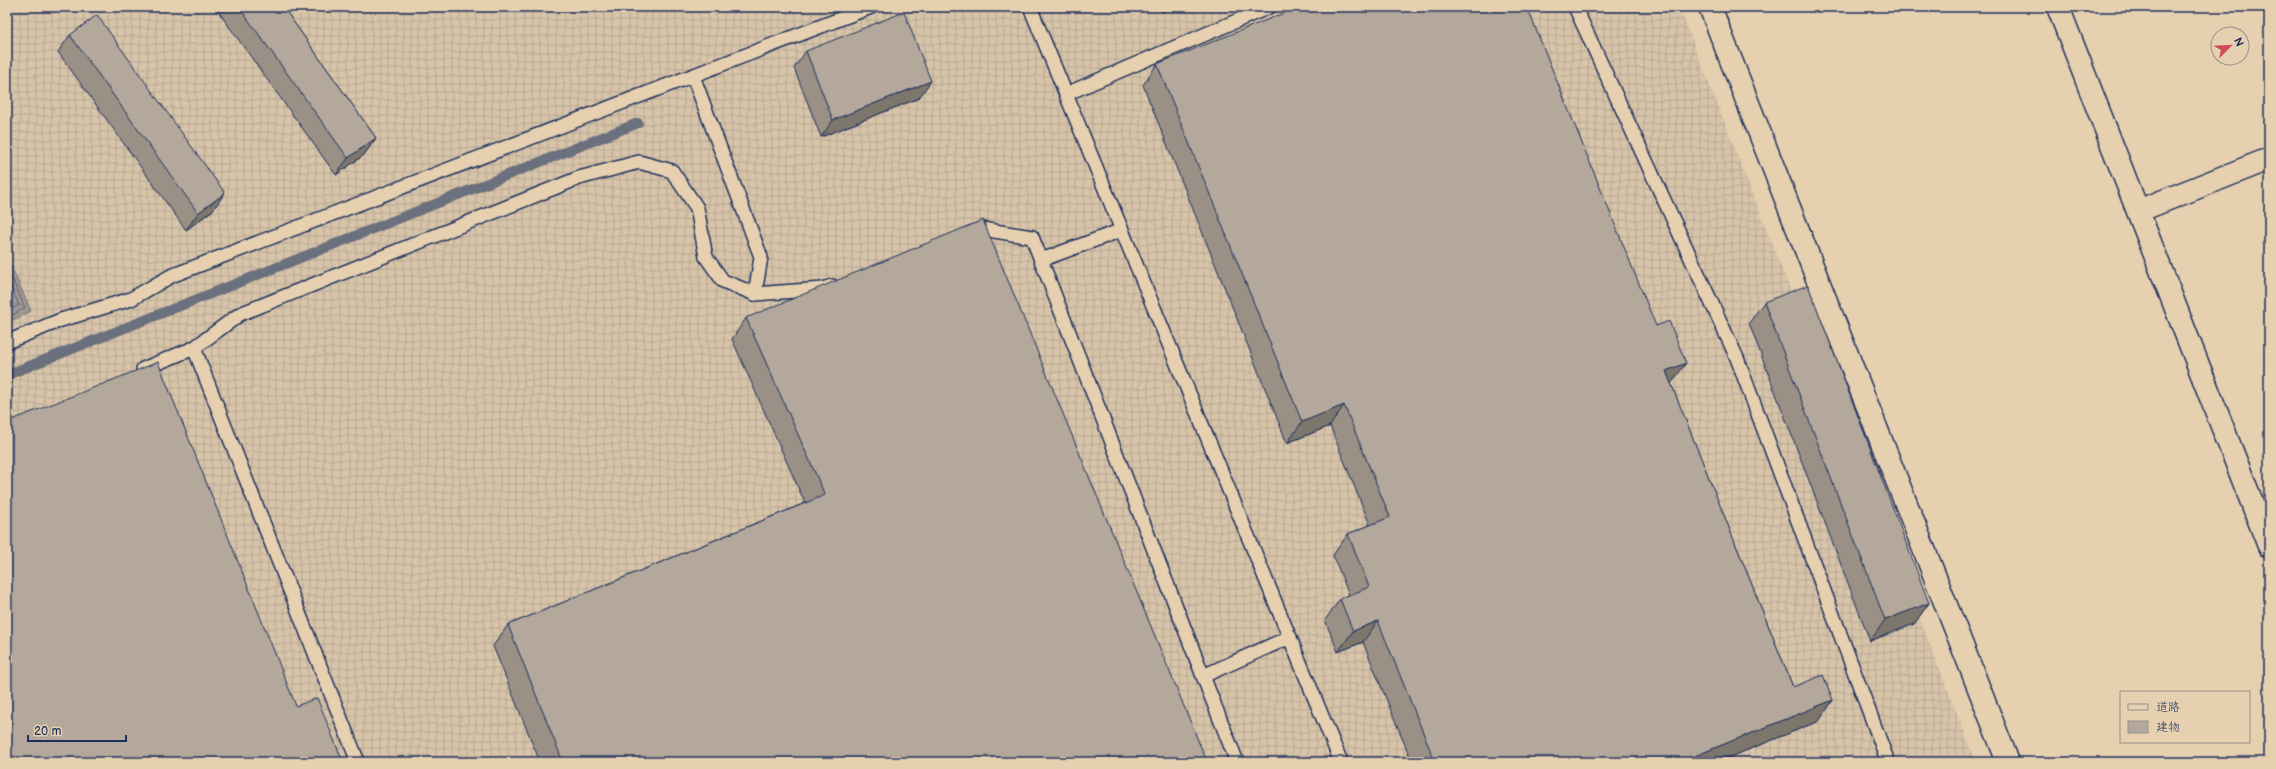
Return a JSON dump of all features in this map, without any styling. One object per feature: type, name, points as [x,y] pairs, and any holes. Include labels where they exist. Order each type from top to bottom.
[{"type":"street","points":[[1710,7],[2008,762]]},
{"type":"street","points":[[2058,7],[2269,546]]},
{"type":"street","points":[[2138,211],[2269,159]]},
{"type":"lane","points":[[7,342],[61,320],[131,299],[171,276],[872,7]]},
{"type":"lane","points":[[1030,7],[1341,762]]},
{"type":"lane","points":[[1066,94],[1269,7]]},
{"type":"lane","points":[[1575,7],[1738,358],[1888,762]]},
{"type":"lane","points":[[693,76],[761,257],[755,294]]},
{"type":"lane","points":[[129,374],[194,348],[240,314],[579,178],[638,162],[672,171],[697,208],[706,256],[723,281],[755,294],[823,289],[845,281]]},
{"type":"lane","points":[[960,237],[982,229],[1032,237],[1237,762]]},
{"type":"lane","points":[[1041,260],[1122,230]]},
{"type":"lane","points":[[194,348],[358,762]]},
{"type":"lane","points":[[1203,676],[1290,637]]},
{"type":"shaded area","points":[[7,7],[1679,7],[1976,762],[7,762]]},
{"type":"water","points":[[7,257],[31,311],[7,323]]},
{"type":"building","points":[[239,7],[283,7],[376,138],[348,158]]},
{"type":"building","points":[[1299,7],[1527,7],[1656,326],[1669,321],[1686,363],[1666,371],[1793,687],[1823,675],[1833,700],[1680,762],[1435,762],[1378,621],[1353,631],[1340,599],[1369,587],[1348,534],[1390,517],[1344,405],[1302,422],[1157,64]]},
{"type":"building","points":[[904,12],[931,81],[833,120],[806,51]]},
{"type":"building","points":[[97,15],[225,193],[198,213],[70,35]]},
{"type":"building","points":[[983,220],[1207,762],[563,762],[508,625],[825,495],[746,318]]},
{"type":"building","points":[[1808,285],[1929,603],[1885,620],[1764,302]]},
{"type":"building","points":[[158,362],[296,706],[317,698],[343,762],[7,762],[7,422]]},
{"type":"waterway","points":[[7,375],[638,123]]}]
